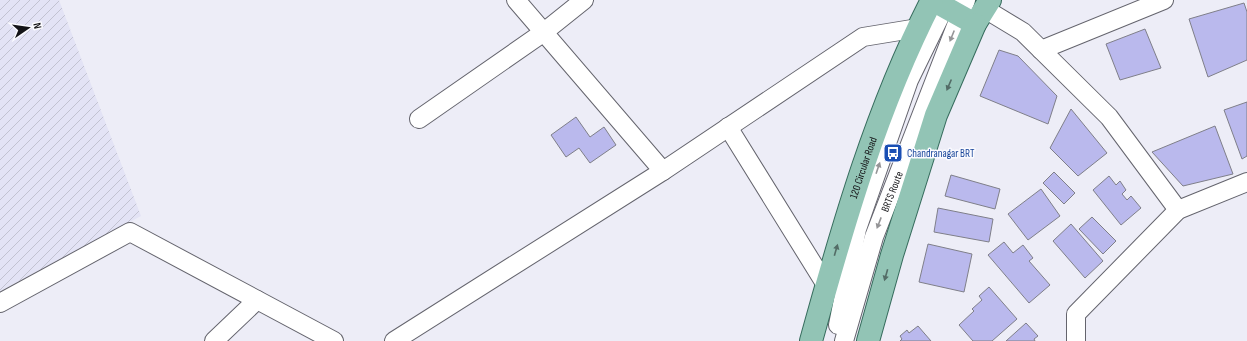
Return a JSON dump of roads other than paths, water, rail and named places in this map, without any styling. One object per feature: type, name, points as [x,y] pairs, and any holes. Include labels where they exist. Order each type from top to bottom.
[{"type":"main road","name":"120 Circular Road","points":[[810,341],[845,219],[893,88],[918,28],[959,6]]},
{"type":"main road","points":[[868,341],[892,255],[936,115],[959,6]]},
{"type":"street","points":[[516,0],[663,171]]},
{"type":"street","points":[[420,119],[544,32],[584,0]]},
{"type":"street","points":[[1041,50],[1164,0]]},
{"type":"street","points":[[959,6],[1023,32],[1109,117],[1178,210]]},
{"type":"street","name":"BRTS Route","points":[[834,341],[857,229],[909,80],[959,6]]},
{"type":"street","name":"BRTS Route","points":[[844,341],[874,237],[959,6]]},
{"type":"street","points":[[394,341],[663,171],[863,37],[918,28]]},
{"type":"street","points":[[728,127],[826,285]]},
{"type":"street","points":[[1076,341],[1076,314],[1178,210],[1247,182]]},
{"type":"street","points":[[0,303],[130,232],[334,341]]},
{"type":"street","points":[[214,341],[257,300]]},
{"type":"place","name":"Chandranagar BRT","points":[[893,153]]}]
